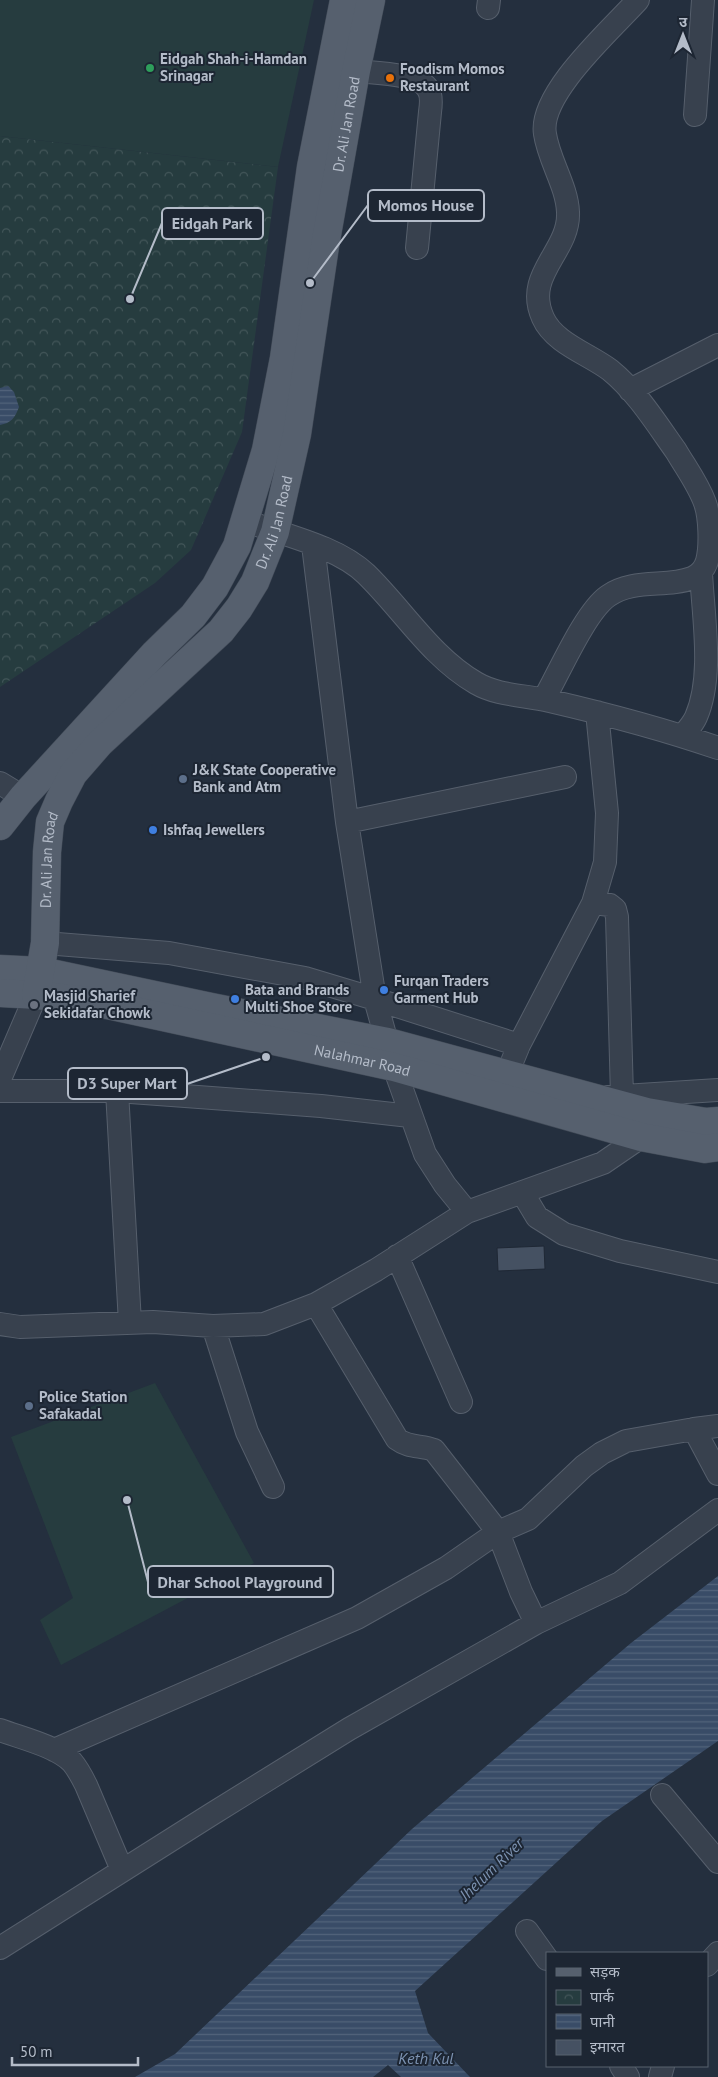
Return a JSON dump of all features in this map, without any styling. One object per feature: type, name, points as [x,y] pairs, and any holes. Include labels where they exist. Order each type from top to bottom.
[{"type":"main road","name":"Dr. Ali Jan Road","points":[[0,826],[23,797],[154,654],[193,616],[215,587],[237,546],[266,450],[282,367],[310,167],[344,0]]},
{"type":"main road","name":"Dr. Ali Jan Road","points":[[39,983],[45,943],[47,852],[50,822],[74,774],[100,743],[221,630],[239,608],[255,582],[275,532],[297,434],[325,246],[356,71],[371,0]]},
{"type":"main road","name":"Nalahmar Road","points":[[0,969],[39,983],[211,1008],[391,1054],[644,1125],[705,1149],[718,1147]]},
{"type":"main road","name":"Nalahmar Road","points":[[0,993],[39,983]]},
{"type":"main road","name":"Nalahmar Road","points":[[391,1054],[507,1074],[594,1098],[644,1125],[718,1121]]},
{"type":"street","points":[[544,699],[590,615],[609,595],[638,584],[693,578],[701,572],[707,561],[712,501],[692,477],[650,414],[630,390],[610,370],[549,329],[542,316],[538,298],[540,281],[551,258],[563,240],[569,223],[568,204],[550,156],[544,131],[549,106],[563,82],[638,0]]},
{"type":"street","points":[[695,115],[703,0]]},
{"type":"street","points":[[356,71],[403,76],[418,81],[428,88],[431,98],[418,248]]},
{"type":"street","points":[[630,390],[718,345]]},
{"type":"street","points":[[246,521],[339,555],[365,573],[451,666],[478,684],[506,693],[544,699],[597,712],[683,736],[718,748]]},
{"type":"street","points":[[313,545],[347,822],[375,999],[410,1116],[425,1154],[445,1185],[467,1212]]},
{"type":"street","points":[[683,736],[696,719],[704,694],[706,660],[701,572]]},
{"type":"street","points":[[507,1074],[519,1045],[593,903],[605,862],[607,813],[597,712]]},
{"type":"street","points":[[347,822],[565,777]]},
{"type":"street","points":[[0,783],[23,797]]},
{"type":"street","points":[[593,903],[610,905],[615,909],[617,917],[622,1096]]},
{"type":"street","points":[[45,943],[169,953],[304,978],[519,1045]]},
{"type":"street","points":[[0,1079],[39,983]]},
{"type":"street","points":[[594,1098],[718,1090]]},
{"type":"street","points":[[0,1091],[117,1091],[321,1106],[410,1116]]},
{"type":"street","points":[[117,1091],[130,1323]]},
{"type":"street","points":[[0,1324],[20,1327],[153,1322],[213,1326],[264,1324],[316,1304],[467,1212],[603,1163],[644,1125]]},
{"type":"street","points":[[522,1192],[537,1217],[564,1234],[620,1251],[718,1272]]},
{"type":"street","points":[[397,1256],[461,1402]]},
{"type":"street","points":[[316,1304],[397,1439],[404,1445],[426,1447],[434,1450],[498,1532],[521,1592],[536,1623]]},
{"type":"street","points":[[213,1326],[246,1432],[272,1487]]},
{"type":"street","points":[[54,1750],[357,1618],[446,1568],[498,1532],[528,1519],[584,1466],[602,1453],[626,1441],[694,1428],[718,1426]]},
{"type":"street","points":[[694,1428],[718,1474]]},
{"type":"street","points":[[0,1948],[349,1729],[536,1623],[620,1583],[718,1510]]},
{"type":"street","points":[[0,1730],[54,1750],[71,1761],[80,1772],[122,1870]]},
{"type":"street","points":[[662,1795],[718,1862]]},
{"type":"street","points":[[527,1931],[546,1958]]},
{"type":"street","points":[[708,1964],[718,1953]]},
{"type":"green space","name":"Eidgah Shah-i-Hamdan Srinagar","points":[[0,0],[314,0],[278,167],[0,136]]},
{"type":"green space","points":[[0,136],[278,167],[242,432],[191,550],[155,583],[0,687]]},
{"type":"green space","points":[[155,1383],[254,1563],[61,1665],[40,1620],[73,1598],[11,1437]]},
{"type":"water","points":[[8,386],[14,392],[19,407],[12,419],[0,425],[0,388]]},
{"type":"water","points":[[718,1576],[718,1741],[602,1821],[415,1991],[428,2033],[470,2077],[401,2077],[388,2065],[373,2077],[135,2077],[175,2054],[412,1829],[631,1643]]},
{"type":"building","points":[[544,1246],[545,1269],[498,1271],[497,1248]]},
{"type":"place","name":"Eidgah Shah-i-Hamdan Srinagar","points":[[150,68]]},
{"type":"place","name":"Foodism Momos Restaurant","points":[[390,78]]},
{"type":"place","name":"Momos House","points":[[310,283]]},
{"type":"place","name":"Eidgah Park","points":[[130,299]]},
{"type":"place","name":"J&K State Cooperative Bank and Atm","points":[[183,779]]},
{"type":"place","name":"Ishfaq Jewellers","points":[[153,830]]},
{"type":"place","name":"Furqan Traders Garment Hub","points":[[384,990]]},
{"type":"place","name":"Bata and Brands Multi Shoe Store","points":[[235,999]]},
{"type":"place","name":"Masjid Sharief Sekidafar Chowk","points":[[34,1005]]},
{"type":"place","name":"D3 Super Mart","points":[[266,1057]]},
{"type":"place","name":"Police Station Safakadal","points":[[29,1406]]},
{"type":"place","name":"Dhar School Playground","points":[[127,1500]]},
{"type":"water label","name":"Jhelum River","points":[[491,1869]]},
{"type":"water label","name":"Keth Kul","points":[[426,2058]]}]
